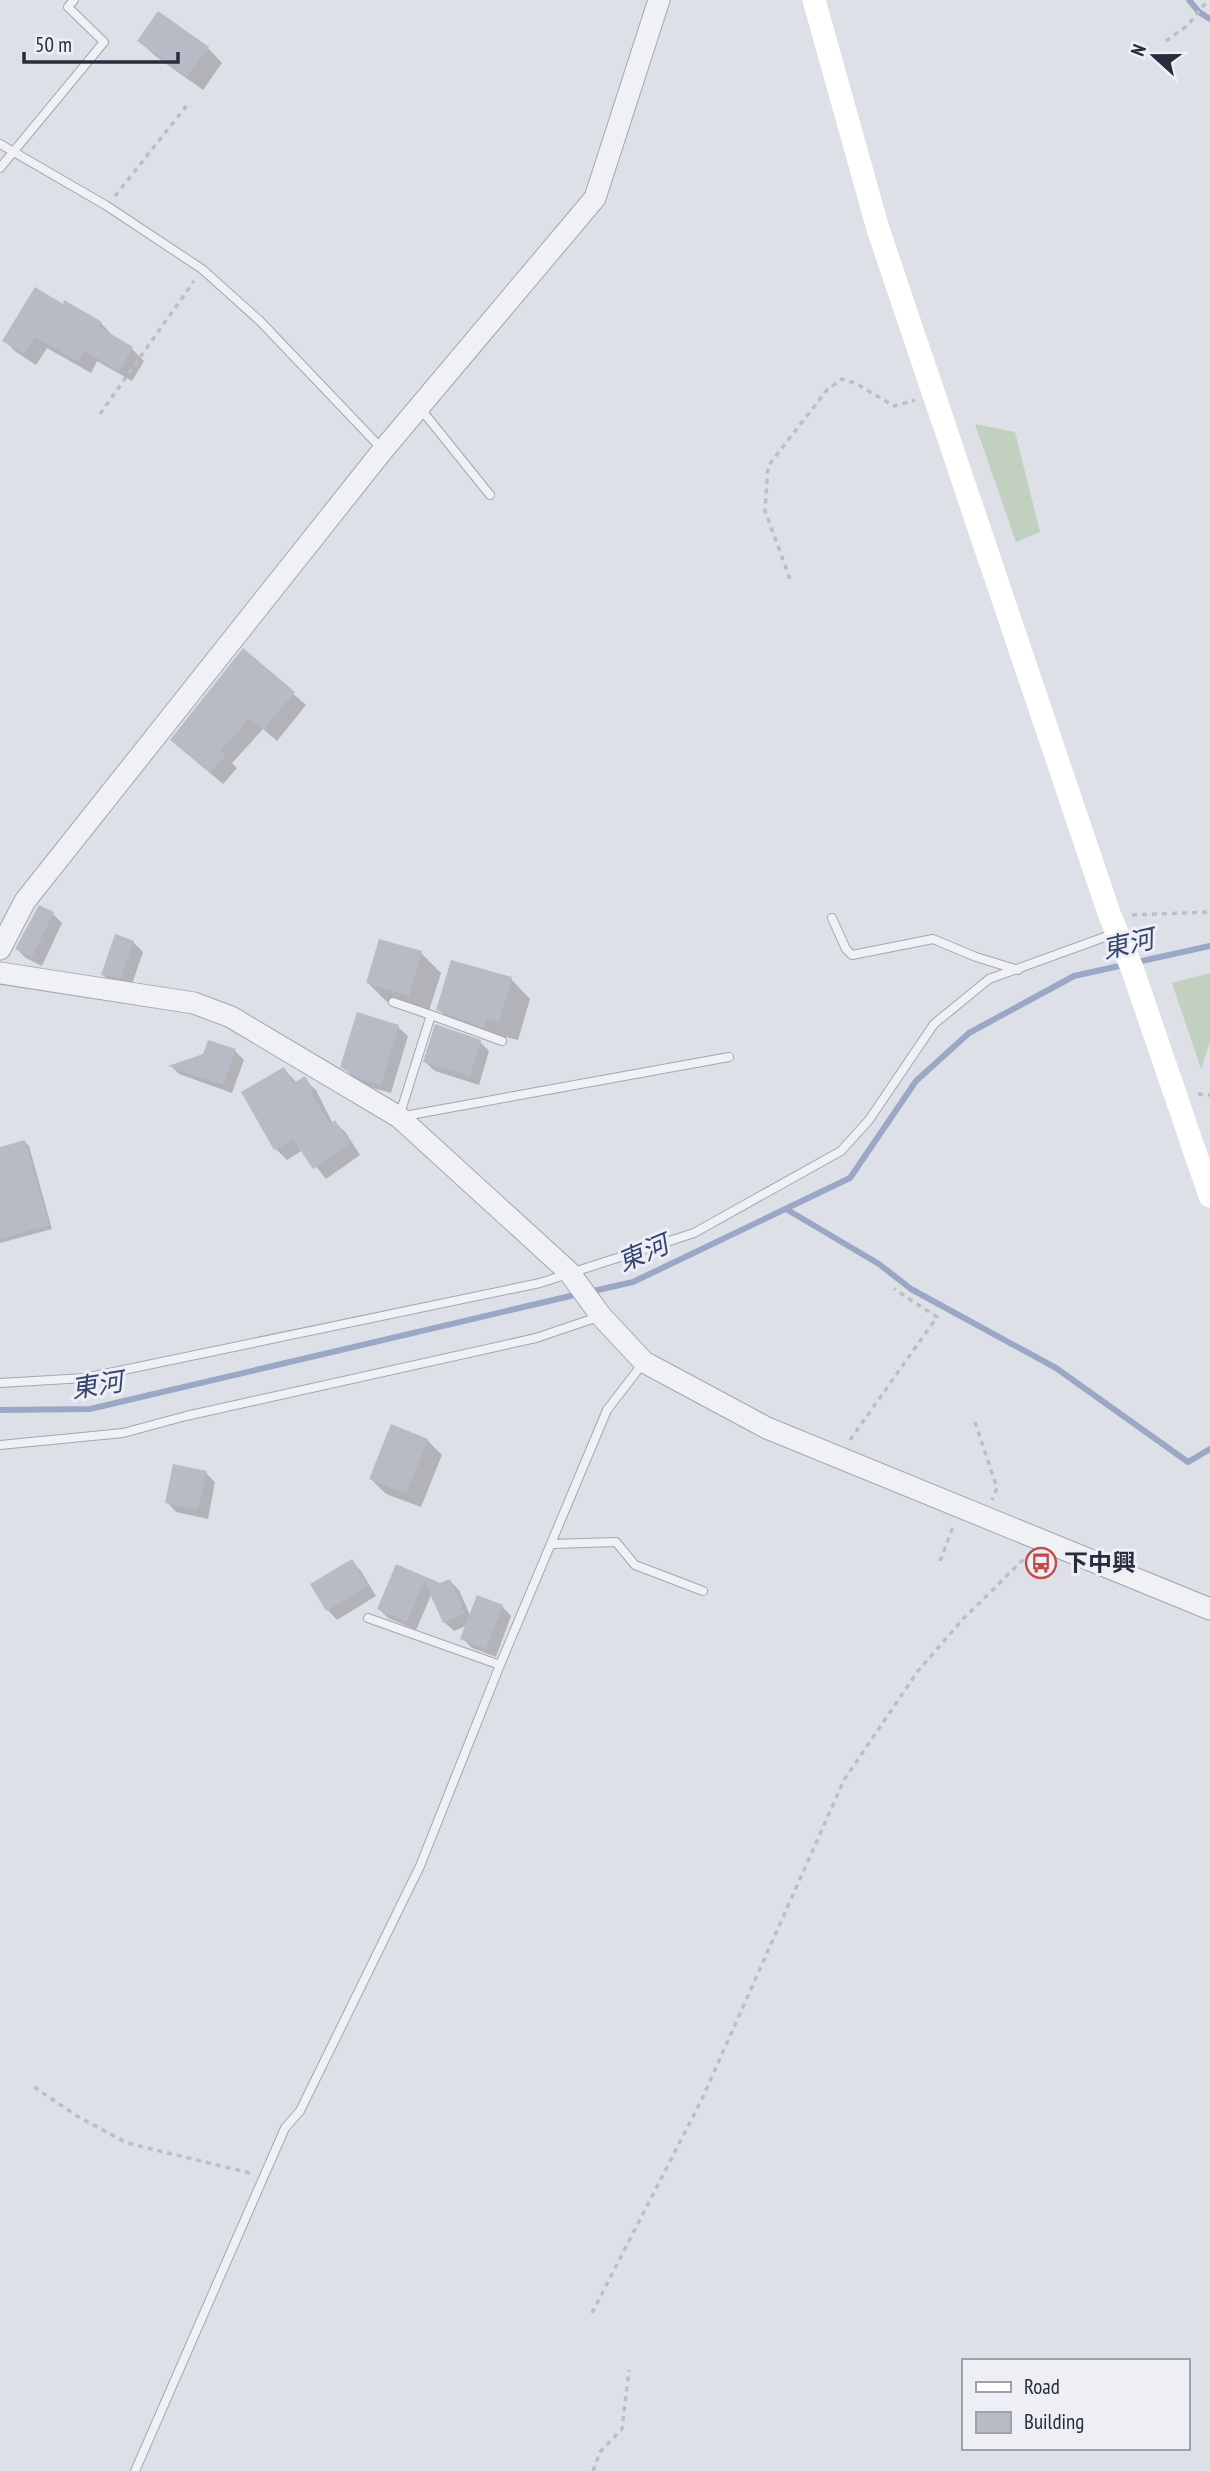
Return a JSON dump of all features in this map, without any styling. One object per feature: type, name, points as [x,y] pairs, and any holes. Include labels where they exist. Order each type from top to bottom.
[{"type":"main road","points":[[814,0],[878,229],[1113,924],[1132,968],[1210,1196]]},
{"type":"street","points":[[0,949],[25,901],[383,450],[595,198],[659,0]]},
{"type":"street","points":[[0,973],[194,1003],[231,1017],[399,1117],[569,1272],[601,1316],[644,1362],[767,1428],[1210,1609]]},
{"type":"lane","points":[[0,168],[104,42],[68,7],[74,0]]},
{"type":"lane","points":[[0,144],[107,206],[202,269],[260,321],[383,450]]},
{"type":"lane","points":[[419,407],[490,495]]},
{"type":"lane","points":[[832,918],[846,949],[852,955],[933,939],[976,957],[1018,970]]},
{"type":"lane","points":[[0,1383],[85,1378],[540,1283],[694,1233],[841,1151],[869,1120],[934,1024],[989,979],[1018,970],[1113,924]]},
{"type":"lane","points":[[393,1002],[502,1041]]},
{"type":"lane","points":[[431,1015],[399,1117],[729,1057]]},
{"type":"lane","points":[[0,1445],[123,1433],[186,1416],[537,1338],[601,1316]]},
{"type":"lane","points":[[135,2471],[285,2128],[300,2110],[420,1866],[500,1665],[607,1410],[644,1362]]},
{"type":"lane","points":[[552,1544],[616,1542],[635,1565],[702,1591]]},
{"type":"lane","points":[[368,1618],[500,1665]]},
{"type":"path","points":[[1166,41],[1188,26],[1208,0]]},
{"type":"path","points":[[107,206],[188,104]]},
{"type":"path","points":[[100,414],[202,269]]},
{"type":"path","points":[[790,579],[765,511],[768,466],[827,390],[842,379],[855,383],[894,407],[934,394]]},
{"type":"path","points":[[1113,924],[1210,912]]},
{"type":"path","points":[[838,1457],[937,1317],[894,1289]]},
{"type":"path","points":[[975,1422],[996,1488],[986,1519]]},
{"type":"path","points":[[940,1561],[960,1508]]},
{"type":"path","points":[[592,2313],[702,2099],[844,1780],[918,1671],[963,1619],[1041,1542]]},
{"type":"path","points":[[34,2087],[77,2116],[127,2143],[265,2177]]},
{"type":"path","points":[[593,2471],[600,2452],[622,2430],[629,2370]]},
{"type":"green space","points":[[975,424],[1015,432],[1040,532],[1016,542]]},
{"type":"green space","points":[[1210,973],[1210,1042],[1201,1069],[1172,983]]},
{"type":"building","points":[[158,11],[209,47],[187,77],[137,41]]},
{"type":"building","points":[[35,287],[63,304],[64,300],[102,322],[99,327],[133,347],[119,371],[85,351],[79,362],[35,337],[24,354],[2,341]]},
{"type":"building","points":[[243,648],[295,692],[263,730],[250,718],[221,750],[226,755],[210,773],[170,740]]},
{"type":"building","points":[[39,905],[54,912],[32,957],[15,949]]},
{"type":"building","points":[[115,934],[134,941],[121,978],[101,975]]},
{"type":"building","points":[[379,939],[422,951],[409,996],[366,983]]},
{"type":"building","points":[[451,960],[512,977],[499,1022],[487,1019],[484,1028],[436,1010]]},
{"type":"building","points":[[357,1012],[399,1025],[381,1085],[361,1079],[340,1067]]},
{"type":"building","points":[[435,1024],[481,1040],[470,1076],[423,1062]]},
{"type":"building","points":[[208,1040],[236,1049],[223,1085],[168,1066],[203,1054]]},
{"type":"building","points":[[284,1067],[294,1083],[305,1076],[313,1090],[310,1091],[330,1124],[335,1120],[350,1143],[313,1169],[293,1139],[274,1150],[241,1092]]},
{"type":"building","points":[[25,1140],[49,1225],[0,1239],[0,1147]]},
{"type":"building","points":[[391,1424],[428,1439],[406,1494],[369,1479]]},
{"type":"building","points":[[173,1464],[207,1471],[198,1510],[165,1503]]},
{"type":"building","points":[[352,1559],[368,1586],[326,1611],[310,1584]]},
{"type":"building","points":[[396,1564],[440,1583],[450,1579],[465,1613],[443,1623],[424,1580],[407,1622],[377,1609]]},
{"type":"building","points":[[477,1595],[503,1605],[486,1649],[460,1639]]},
{"type":"waterway","points":[[1189,0],[1199,12],[1210,19]]},
{"type":"waterway","name":"東河","points":[[589,1292],[633,1282],[850,1178],[916,1081],[969,1033],[1074,976],[1210,946]]},
{"type":"waterway","points":[[786,1209],[879,1264],[911,1289],[1056,1368],[1188,1462],[1210,1449]]},
{"type":"waterway","name":"東河","points":[[0,1410],[90,1409],[579,1294]]},
{"type":"place","name":"下中興","points":[[1041,1563]]}]
